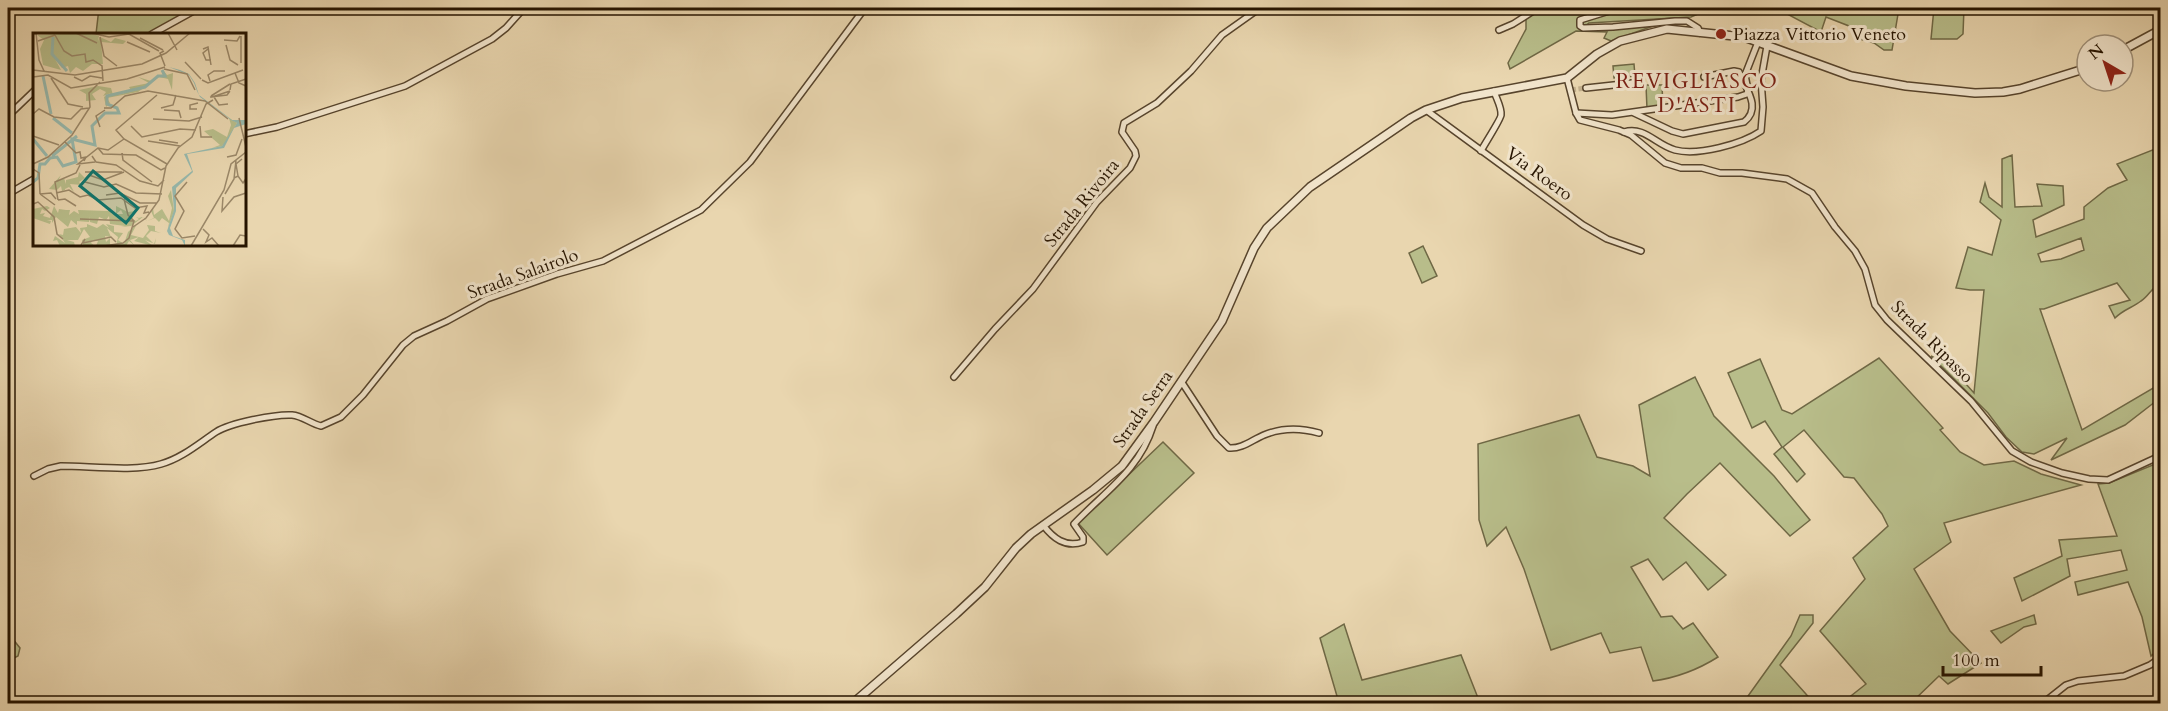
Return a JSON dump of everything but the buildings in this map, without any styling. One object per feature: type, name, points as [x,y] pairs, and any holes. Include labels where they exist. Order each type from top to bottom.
[{"type":"street","points":[[154,33],[199,8]]},
{"type":"street","points":[[246,134],[306,119],[405,86],[492,39],[506,28],[524,8]]},
{"type":"street","name":"Strada Salairolo","points":[[34,476],[61,466],[145,468],[161,465],[185,454],[219,430],[240,422],[291,415],[303,417],[321,426],[333,422],[363,395],[403,345],[414,336],[488,299],[557,274],[603,261],[701,210],[750,162],[865,8]]},
{"type":"street","name":"Strada Rivoira","points":[[954,377],[1033,289],[1097,202],[1130,168],[1136,156],[1122,132],[1124,123],[1157,103],[1191,71],[1222,35],[1260,8]]},
{"type":"street","points":[[1499,30],[1538,8]]},
{"type":"street","points":[[1619,8],[1580,20],[1581,26],[1583,28],[1613,27],[1687,21],[1698,28],[1700,33]]},
{"type":"street","points":[[1748,90],[1747,94],[1738,97],[1612,116],[1575,113],[1567,78],[1597,54],[1620,41],[1667,29],[1729,34],[1758,42],[1851,76],[1906,86],[1975,93],[2003,93],[2075,72]]},
{"type":"street","points":[[2135,44],[2160,30]]},
{"type":"street","points":[[1633,112],[1683,134],[1744,123],[1751,117],[1753,111],[1745,75],[1758,42]]},
{"type":"street","points":[[1624,132],[1641,131],[1674,150],[1684,151],[1722,147],[1754,136],[1761,131],[1763,107],[1761,80],[1767,46]]},
{"type":"street","points":[[1704,76],[1738,71],[1748,90]]},
{"type":"street","name":"Strada Serra","points":[[852,704],[985,587],[1016,548],[1122,466],[1155,422],[1222,321],[1254,248],[1267,228],[1310,187],[1426,110],[1462,98],[1567,78]]},
{"type":"street","points":[[1586,88],[1641,82]]},
{"type":"street","points":[[1481,150],[1502,114],[1494,91]]},
{"type":"street","points":[[8,116],[33,92]]},
{"type":"street","name":"Via Roero","points":[[1426,110],[1583,225],[1607,239],[1641,251]]},
{"type":"street","name":"Strada Ripasso","points":[[1575,113],[1580,120],[1631,135],[1665,163],[1681,168],[1702,168],[1720,173],[1742,173],[1787,179],[1812,193],[1866,269],[1875,305],[1887,320],[1971,401],[2012,451],[2031,462],[2061,473],[2108,480],[2160,456]]},
{"type":"street","points":[[8,194],[33,180]]},
{"type":"street","points":[[1182,381],[1217,435],[1229,448],[1237,448],[1265,434],[1283,429],[1306,429],[1319,433]]},
{"type":"street","points":[[1043,525],[1058,542],[1077,544],[1083,542],[1083,537],[1074,524],[1126,475],[1150,435],[1155,422]]},
{"type":"street","points":[[2042,704],[2066,685],[2078,681],[2124,676],[2160,658]]},
{"type":"green space","points":[[99,8],[199,8],[154,33],[96,33]]},
{"type":"green space","points":[[1538,8],[1712,8],[1691,17],[1589,23],[1583,28],[1656,25],[1611,41],[1604,38],[1607,32],[1576,31],[1510,69],[1508,63],[1526,29],[1526,15]]},
{"type":"green space","points":[[1776,8],[1899,8],[1892,50],[1884,50],[1874,43],[1860,39],[1849,26],[1826,17],[1821,32]]},
{"type":"green space","points":[[1934,8],[1964,8],[1963,34],[1957,39],[1931,39]]},
{"type":"green space","points":[[1634,64],[1635,76],[1614,78],[1613,66]]},
{"type":"green space","points":[[1646,85],[1662,85],[1663,108],[1647,109]]},
{"type":"green space","points":[[2160,147],[2160,218],[2154,222],[2160,231],[2160,284],[2144,299],[2115,318],[2109,306],[2130,300],[2117,283],[2040,309],[2082,430],[2160,384],[2160,398],[2125,425],[2051,460],[2067,438],[2034,454],[2022,452],[2006,437],[1988,413],[1931,356],[1950,366],[1974,393],[1984,290],[1956,288],[1968,247],[1992,255],[2001,220],[1980,202],[1985,183],[1989,197],[2002,207],[2002,159],[2012,155],[2015,207],[2042,206],[2037,184],[2063,186],[2064,205],[2033,220],[2036,237],[2084,219],[2084,207],[2108,188],[2127,180],[2117,164]],"holes":[[[2081,238],[2084,250],[2061,259],[2041,262],[2038,254]]]},
{"type":"green space","points":[[1423,246],[1437,276],[1422,283],[1409,253]]},
{"type":"green space","points":[[1879,358],[1943,428],[1940,430],[1960,452],[1984,465],[2014,461],[2041,474],[2081,485],[1944,523],[1951,542],[1914,569],[1950,631],[1981,663],[1948,684],[1939,676],[1911,703],[1842,703],[1866,684],[1820,631],[1865,579],[1853,558],[1888,526],[1882,514],[1854,478],[1844,477],[1804,430],[1783,447],[1805,474],[1797,482],[1774,454],[1782,447],[1765,421],[1752,428],[1728,373],[1760,359],[1782,410],[1792,414]]},
{"type":"green space","points":[[1695,377],[1714,416],[1774,476],[1810,520],[1790,536],[1720,463],[1664,518],[1726,575],[1708,590],[1686,562],[1663,580],[1648,559],[1631,567],[1661,617],[1672,616],[1683,629],[1693,623],[1718,657],[1687,672],[1653,681],[1641,647],[1610,653],[1601,633],[1551,650],[1524,569],[1506,527],[1487,546],[1479,520],[1478,444],[1579,415],[1597,457],[1633,466],[1650,476],[1639,405]]},
{"type":"green space","points":[[1163,442],[1194,473],[1107,555],[1078,523]]},
{"type":"green space","points":[[2160,462],[2160,648],[2151,656],[2142,617],[2128,582],[2078,595],[2075,582],[2127,570],[2121,550],[2067,559],[2070,576],[2022,601],[2014,578],[2062,556],[2059,540],[2117,536],[2098,484],[2109,483]]},
{"type":"green space","points":[[1800,615],[1813,615],[1813,623],[1780,665],[1814,703],[1743,703],[1791,636]]},
{"type":"green space","points":[[2034,615],[2036,624],[2024,627],[2001,643],[1991,631]]},
{"type":"green space","points":[[1344,624],[1362,680],[1461,655],[1480,703],[1339,703],[1320,638]]},
{"type":"green space","points":[[8,633],[20,648],[18,656],[8,661]]},
{"type":"tunnel","points":[[1571,90],[1586,88]]},
{"type":"place","name":"Piazza Vittorio Veneto","points":[[1721,34]]},
{"type":"district","name":"REVIGLIASCO D'ASTI","points":[[1697,93]]}]
